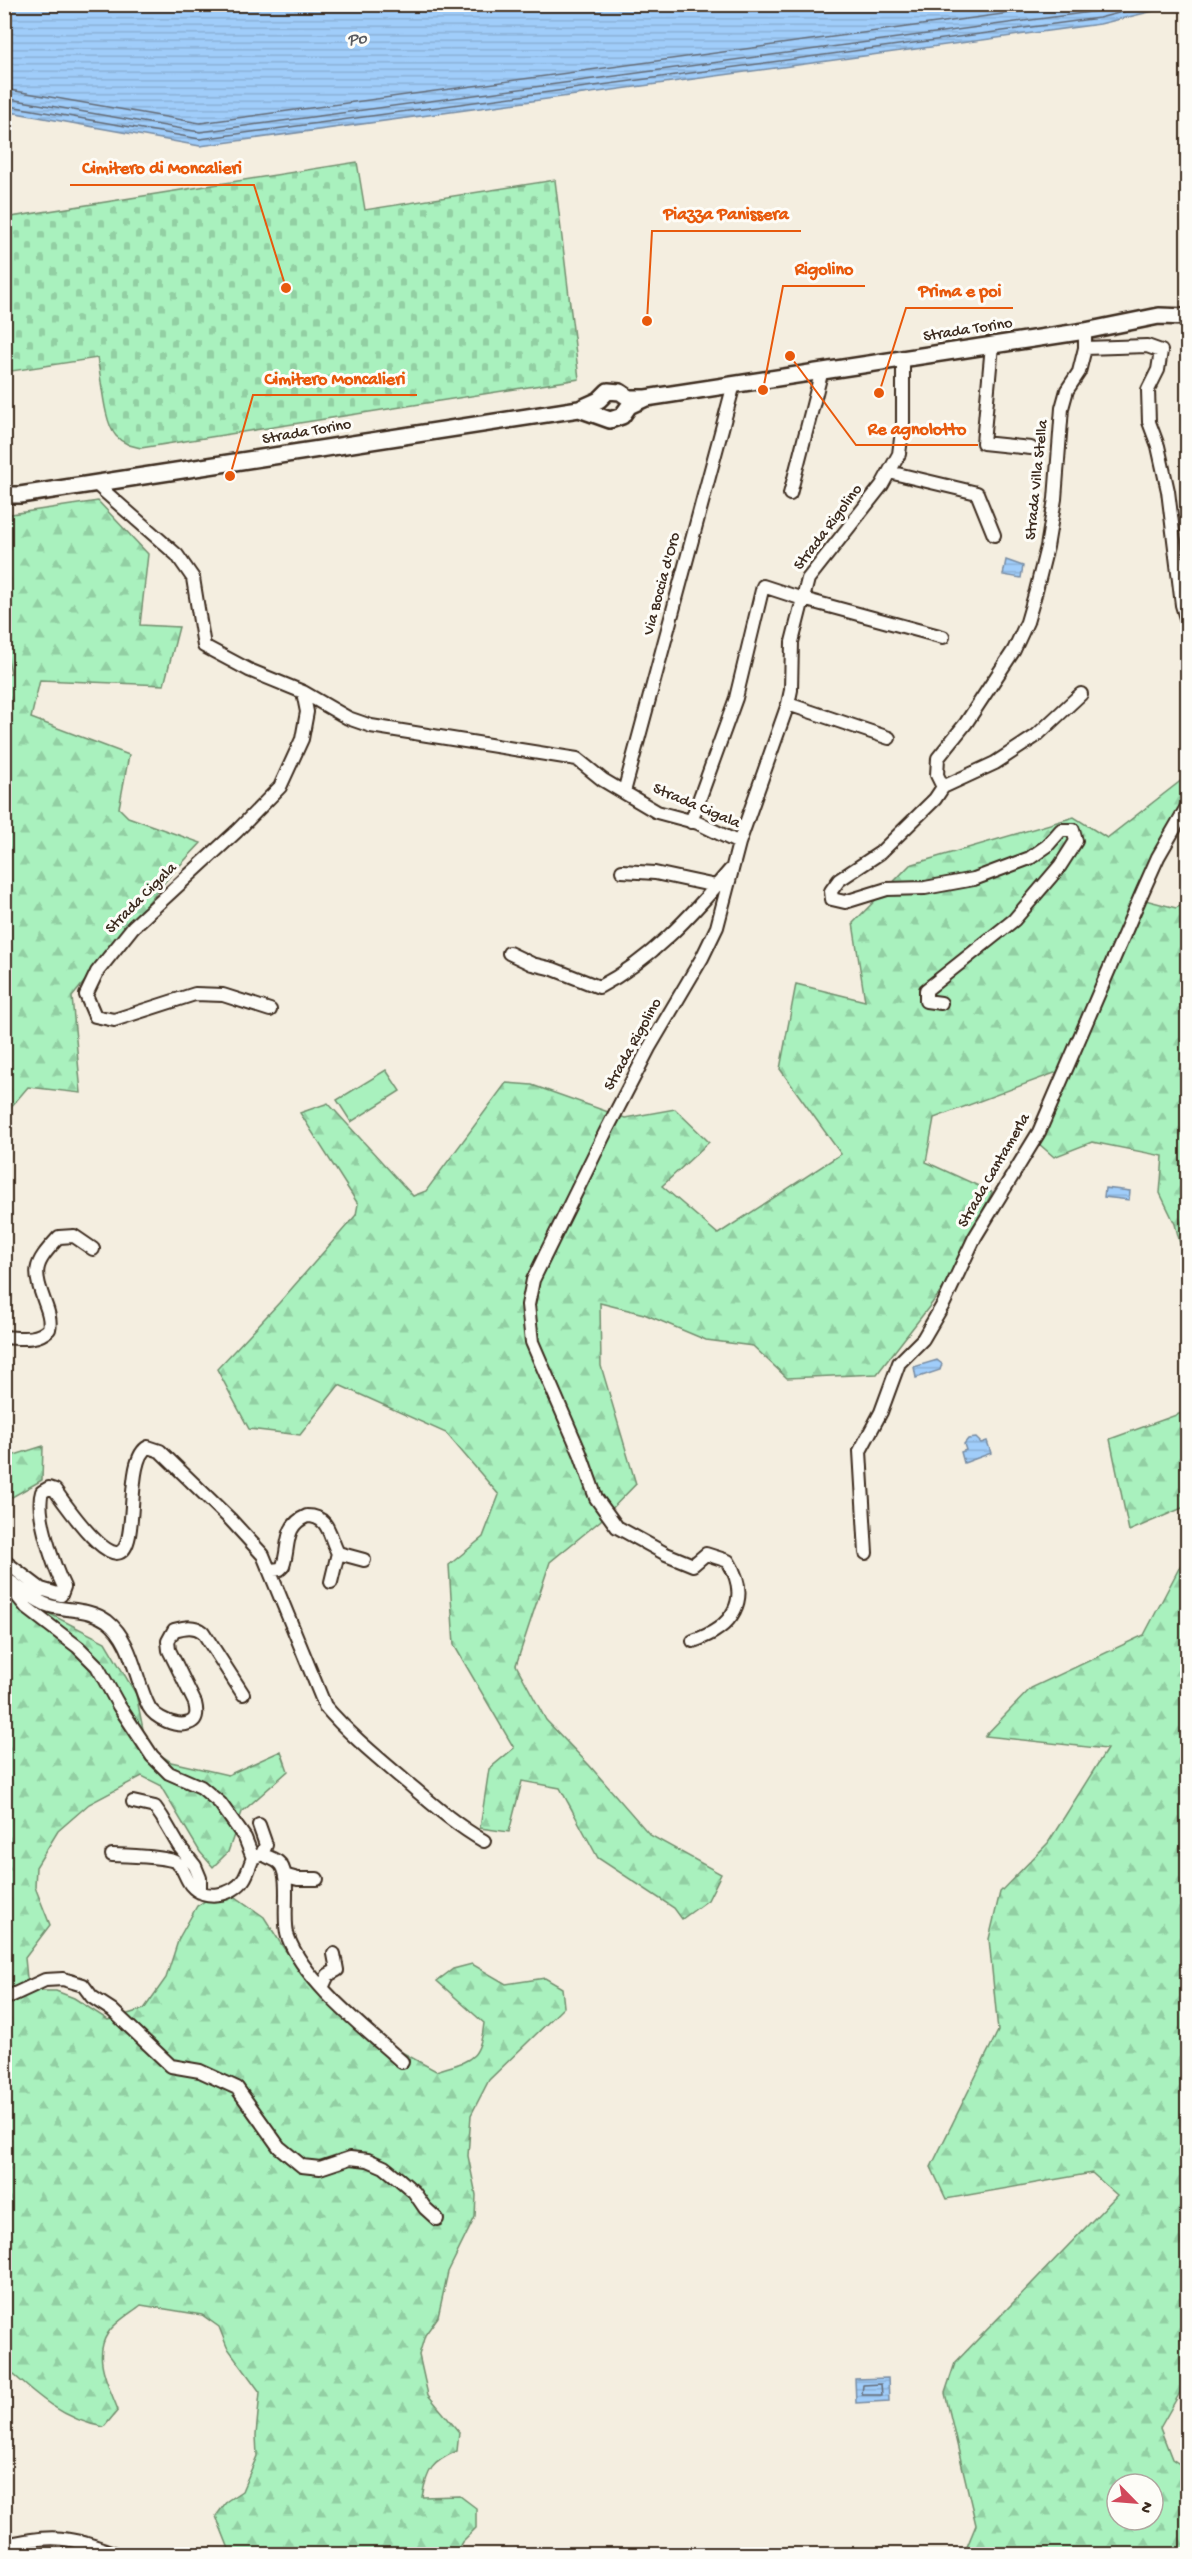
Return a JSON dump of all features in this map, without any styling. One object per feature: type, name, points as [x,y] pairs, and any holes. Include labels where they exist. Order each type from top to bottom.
[{"type":"main road","name":"Strada Torino","points":[[4,495],[96,484],[579,409],[599,400],[608,391],[620,392],[628,398],[646,398],[1085,331],[1159,316],[1188,317]]},
{"type":"main road","name":"Strada Torino","points":[[579,409],[610,420],[622,416],[629,406],[646,398]]},
{"type":"street","name":"Strada Villa Stella","points":[[943,787],[937,775],[938,758],[966,723],[1014,650],[1030,611],[1047,547],[1055,500],[1062,408],[1067,390],[1079,372],[1085,348],[1085,331]]},
{"type":"street","points":[[992,345],[983,443],[1031,448]]},
{"type":"street","points":[[1085,348],[1147,345],[1161,351],[1158,370],[1148,390],[1149,422],[1158,446],[1168,491],[1182,605],[1188,625]]},
{"type":"street","name":"Strada Rigolino","points":[[693,1641],[713,1635],[731,1619],[740,1596],[738,1576],[728,1561],[706,1554],[693,1565],[666,1554],[617,1527],[596,1498],[580,1454],[532,1342],[528,1305],[533,1280],[605,1133],[649,1048],[702,958],[717,927],[739,843],[788,704],[791,690],[792,642],[808,579],[889,472],[898,454],[903,423],[903,359]]},
{"type":"street","points":[[790,494],[822,370]]},
{"type":"street","name":"Via Boccia d'Oro","points":[[624,792],[734,384]]},
{"type":"street","points":[[889,472],[977,493],[994,535]]},
{"type":"street","name":"Strada Cigala","points":[[96,484],[177,555],[193,578],[204,646],[249,670],[303,692],[348,718],[371,726],[577,759],[603,780],[657,812],[691,822],[739,843]]},
{"type":"street","points":[[691,822],[736,698],[764,586],[803,599],[943,637]]},
{"type":"street","name":"Strada Cigala","points":[[270,1010],[223,995],[195,993],[114,1020],[95,1016],[86,995],[97,972],[133,927],[237,831],[280,787],[302,739],[307,712],[303,692]]},
{"type":"street","points":[[941,1003],[926,1001],[926,990],[1014,920],[1059,866],[1076,841],[1073,830],[1061,830],[1047,846],[1030,858],[974,879],[925,888],[887,889],[844,902],[832,899],[831,891],[839,880],[880,853],[935,799],[943,787],[995,763],[1036,736],[1081,694]]},
{"type":"street","points":[[788,704],[889,738]]},
{"type":"street","name":"Strada Cantamerla","points":[[866,1553],[860,1451],[881,1412],[899,1363],[923,1339],[944,1303],[975,1237],[1039,1132],[1142,892],[1158,857],[1188,805]]},
{"type":"street","points":[[509,953],[532,964],[553,969],[599,987],[618,977],[671,935],[734,865]]},
{"type":"street","points":[[622,871],[656,873],[716,886]]},
{"type":"street","points":[[4,1337],[30,1338],[44,1334],[49,1329],[49,1316],[38,1288],[36,1271],[41,1260],[59,1237],[74,1236],[93,1249]]},
{"type":"street","points":[[4,1561],[42,1589],[58,1595],[63,1593],[64,1587],[40,1506],[42,1492],[49,1488],[55,1490],[78,1522],[100,1545],[118,1552],[122,1551],[126,1548],[130,1533],[136,1460],[142,1450],[149,1447],[164,1454],[259,1549],[270,1570],[325,1706],[388,1767],[447,1816],[484,1841]]},
{"type":"street","points":[[270,1570],[280,1569],[283,1566],[291,1528],[307,1516],[319,1518],[327,1524],[338,1553],[331,1582]]},
{"type":"street","points":[[338,1553],[364,1560]]},
{"type":"street","points":[[4,1579],[47,1605],[78,1609],[107,1622],[127,1648],[150,1710],[163,1720],[176,1724],[189,1724],[195,1719],[197,1712],[195,1703],[169,1650],[168,1641],[174,1630],[191,1627],[203,1632],[243,1694]]},
{"type":"street","points":[[4,1579],[27,1608],[78,1647],[97,1666],[119,1706],[152,1756],[169,1773],[201,1787],[220,1803],[257,1856],[280,1863],[287,1876],[284,1911],[288,1936],[314,1980],[402,2062]]},
{"type":"street","points":[[133,1802],[155,1807],[162,1816],[179,1846],[195,1866],[200,1878],[200,1892]]},
{"type":"street","points":[[112,1855],[166,1858],[178,1863],[191,1885],[200,1892],[212,1895],[229,1892],[244,1880],[266,1845],[259,1825]]},
{"type":"street","points":[[287,1876],[298,1879],[317,1879]]},
{"type":"street","points":[[322,1988],[328,1975],[337,1970],[334,1954]]},
{"type":"street","points":[[4,1999],[45,1980],[63,1979],[83,1985],[93,1997],[112,2010],[171,2066],[200,2071],[237,2088],[279,2147],[302,2166],[320,2168],[350,2158],[368,2160],[384,2168],[414,2192],[424,2208],[436,2219]]},
{"type":"street","points":[[4,2546],[34,2538],[57,2537],[87,2543],[117,2554]]},
{"type":"green space","points":[[357,162],[365,210],[555,180],[579,379],[141,448],[122,441],[112,429],[108,420],[97,358],[5,372],[5,218]]},
{"type":"green space","points":[[98,501],[148,554],[140,625],[179,627],[164,685],[40,680],[31,718],[129,755],[119,808],[128,817],[201,843],[168,878],[72,997],[81,1093],[28,1087],[5,1114],[4,674],[11,673],[4,640],[5,515]]},
{"type":"green space","points":[[1187,776],[1187,814],[1145,900],[1176,908],[1187,903],[1187,1255],[1181,1247],[1175,1224],[1160,1193],[1163,1156],[1092,1142],[1054,1157],[1038,1143],[1068,1068],[934,1118],[926,1162],[992,1192],[946,1285],[877,1374],[787,1378],[753,1346],[706,1340],[644,1314],[600,1303],[601,1366],[636,1484],[600,1521],[550,1562],[516,1665],[546,1720],[650,1835],[721,1874],[708,1900],[682,1919],[674,1908],[598,1858],[560,1788],[522,1781],[509,1832],[480,1828],[489,1769],[514,1748],[454,1645],[449,1565],[483,1537],[499,1495],[446,1433],[339,1385],[300,1435],[249,1429],[217,1369],[279,1303],[356,1215],[358,1204],[300,1113],[328,1103],[413,1196],[426,1191],[506,1083],[532,1085],[625,1118],[675,1109],[709,1142],[662,1186],[718,1234],[841,1154],[780,1069],[796,984],[865,1001],[853,923],[910,865],[1074,817],[1107,838]]},
{"type":"green space","points":[[386,1070],[400,1091],[351,1122],[337,1100]]},
{"type":"green space","points":[[1187,1411],[1187,1506],[1129,1531],[1110,1439]]},
{"type":"green space","points":[[43,1446],[42,1480],[5,1501],[5,1458]]},
{"type":"green space","points":[[1187,1553],[1188,2388],[1181,2391],[1160,2428],[1172,2459],[1187,2469],[1187,2554],[964,2554],[976,2525],[945,2393],[955,2363],[1117,2195],[1092,2173],[946,2199],[931,2167],[998,2031],[989,1939],[1000,1892],[1048,1843],[1107,1749],[985,1736],[1031,1688],[1144,1635]]},
{"type":"green space","points":[[5,1591],[105,1642],[136,1694],[144,1734],[154,1751],[171,1762],[228,1775],[281,1751],[288,1771],[242,1812],[228,1852],[213,1867],[200,1852],[160,1785],[142,1776],[89,1804],[58,1831],[36,1867],[35,1887],[50,1925],[25,1958],[27,1978],[42,1991],[56,1991],[74,1998],[108,2020],[144,2009],[166,1978],[179,1938],[197,1906],[214,1895],[233,1895],[264,1917],[285,1950],[325,1997],[387,2044],[436,2071],[471,2058],[480,2045],[482,2036],[484,2023],[437,1981],[453,1969],[472,1964],[506,1984],[545,1978],[562,1988],[564,2007],[489,2080],[471,2115],[468,2156],[476,2195],[475,2217],[448,2272],[438,2317],[425,2335],[419,2355],[428,2395],[459,2432],[457,2451],[436,2463],[432,2468],[422,2497],[460,2496],[476,2508],[476,2528],[462,2542],[455,2554],[231,2554],[216,2516],[227,2501],[242,2491],[257,2456],[256,2435],[260,2392],[227,2347],[219,2327],[202,2315],[141,2305],[111,2329],[103,2342],[102,2362],[118,2410],[104,2427],[89,2424],[63,2412],[39,2396],[5,2367]]},
{"type":"water","name":"Po","points":[[4,5],[1178,5],[1100,24],[200,146],[5,111]]},
{"type":"water","points":[[1006,560],[1023,566],[1021,578],[1003,575]]},
{"type":"water","points":[[1105,1188],[1130,1191],[1129,1200],[1104,1197]]},
{"type":"water","points":[[937,1360],[942,1364],[940,1370],[916,1378],[914,1367]]},
{"type":"water","points":[[976,1438],[981,1443],[987,1441],[991,1453],[964,1463],[961,1452],[966,1450],[964,1444],[968,1439]]},
{"type":"water","points":[[888,2378],[889,2401],[856,2403],[855,2379]]},
{"type":"place","name":"Cimitero di Moncalieri","points":[[286,288]]},
{"type":"place","name":"Piazza Panissera","points":[[647,321]]},
{"type":"place","name":"Re agnolotto","points":[[790,356]]},
{"type":"place","name":"Rigolino","points":[[763,390]]},
{"type":"place","name":"Prima e poi","points":[[879,393]]},
{"type":"place","name":"Cimitero Moncalieri","points":[[230,476]]}]
